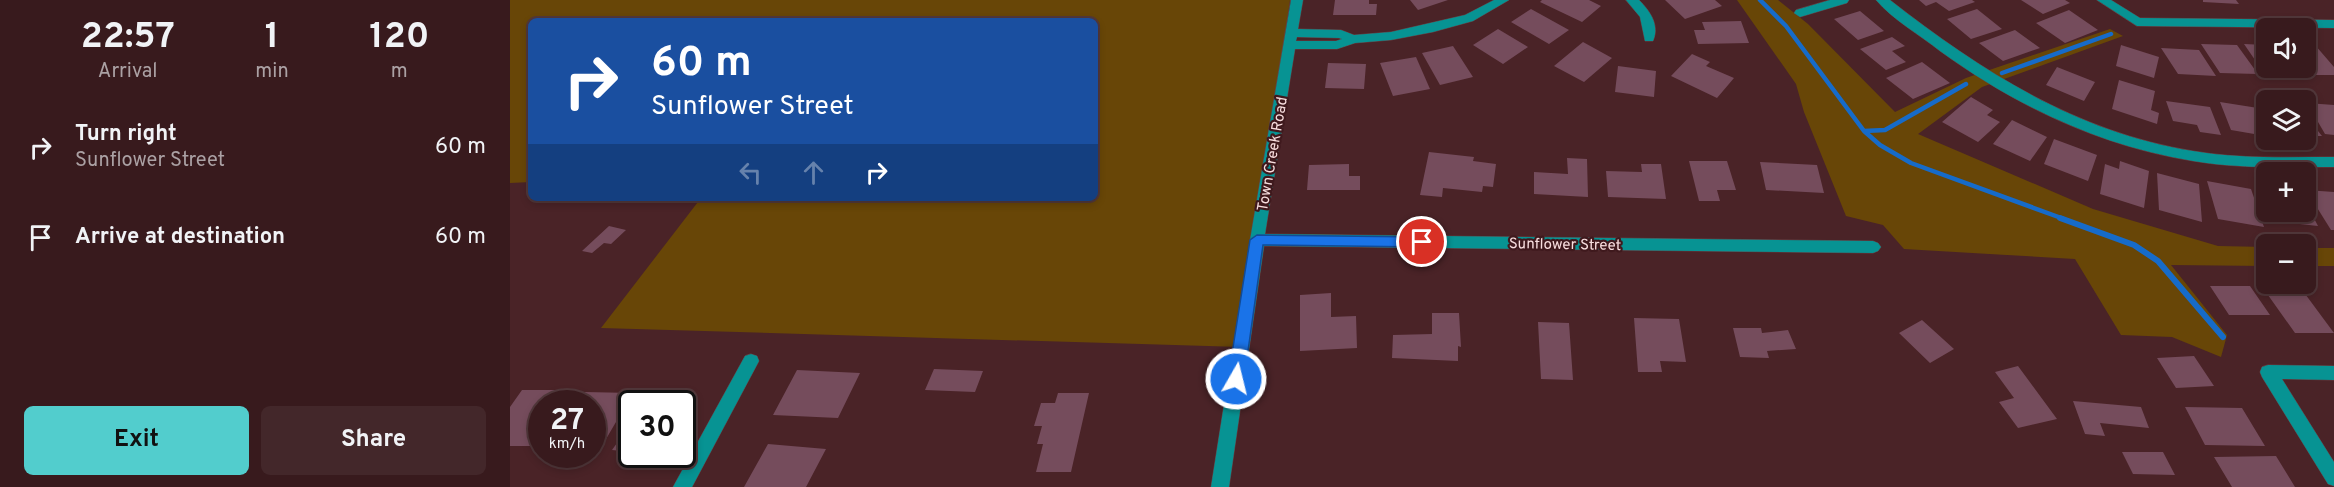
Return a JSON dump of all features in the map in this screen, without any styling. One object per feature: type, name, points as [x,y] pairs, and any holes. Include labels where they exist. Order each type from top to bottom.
[{"type":"street","name":"Town Creek Road","points":[[1220,487],[1257,240],[1297,0]]},
{"type":"street","points":[[1291,39],[1337,45],[1353,39],[1391,36],[1469,18],[1503,0]]},
{"type":"street","points":[[1632,0],[1646,13],[1651,27],[1649,38]]},
{"type":"street","points":[[1800,13],[1843,0]]},
{"type":"street","points":[[1882,0],[1946,51],[1978,73],[2019,98],[2093,130],[2193,156],[2238,161],[2334,162]]},
{"type":"street","points":[[2103,0],[2137,22],[2334,24]]},
{"type":"street","name":"Sunflower Street","points":[[1257,240],[1873,247]]},
{"type":"street","points":[[682,487],[751,361]]},
{"type":"street","points":[[2334,373],[2268,372],[2334,478]]},
{"type":"shaded area","points":[[510,0],[1290,0],[1241,347],[601,328],[699,201],[1098,201],[1098,18],[528,18],[528,182],[510,183]]},
{"type":"shaded area","points":[[1737,0],[1778,0],[1808,24],[1895,112],[1966,78],[2110,29],[2123,36],[1982,87],[1918,134],[2093,209],[2218,246],[2256,247],[2256,266],[2171,265],[2227,335],[2221,357],[2172,337],[2121,335],[2075,259],[1904,249],[1883,225],[1846,216],[1804,112],[1796,84]]},
{"type":"shaded area","points":[[2316,248],[2334,248],[2334,266],[2316,266]]},
{"type":"building","points":[[1335,0],[1369,0],[1369,4],[1377,4],[1376,15],[1333,15]]},
{"type":"building","points":[[1410,0],[1448,0],[1418,10]]},
{"type":"building","points":[[1542,0],[1589,0],[1601,6],[1582,22],[1540,2]]},
{"type":"building","points":[[1665,0],[1715,0],[1722,6],[1685,19]]},
{"type":"building","points":[[1919,0],[1972,0],[1975,2],[1949,11],[1936,2],[1926,6]]},
{"type":"building","points":[[2021,0],[2065,0],[2070,3],[2043,14]]},
{"type":"building","points":[[2203,0],[2236,0],[2239,4],[2203,2]]},
{"type":"building","points":[[1531,9],[1569,30],[1549,44],[1511,22]]},
{"type":"building","points":[[1977,9],[2002,29],[1971,39],[1947,19]]},
{"type":"building","points":[[2069,10],[2098,30],[2065,43],[2036,23]]},
{"type":"building","points":[[1860,11],[1884,31],[1858,40],[1834,19]]},
{"type":"building","points":[[1741,21],[1749,43],[1698,44],[1694,30],[1705,30],[1702,22]]},
{"type":"building","points":[[1498,29],[1528,47],[1503,64],[1473,45]]},
{"type":"building","points":[[2015,30],[2040,48],[2003,61],[1979,43]]},
{"type":"building","points":[[1892,37],[1905,46],[1892,51],[1906,62],[1886,70],[1860,49]]},
{"type":"building","points":[[1583,42],[1612,58],[1584,82],[1554,66]]},
{"type":"building","points":[[2201,44],[2237,45],[2256,71],[2256,74],[2220,73]]},
{"type":"building","points":[[2244,44],[2256,45],[2256,61]]},
{"type":"building","points":[[2121,45],[2159,57],[2154,78],[2116,66]]},
{"type":"building","points":[[1453,46],[1473,77],[1440,85],[1422,53]]},
{"type":"building","points":[[2316,46],[2334,67],[2334,75],[2316,75]]},
{"type":"building","points":[[2161,48],[2199,50],[2216,76],[2178,74]]},
{"type":"building","points":[[1692,54],[1710,62],[1706,66],[1734,78],[1717,98],[1671,76]]},
{"type":"building","points":[[1416,57],[1430,89],[1393,96],[1380,63]]},
{"type":"building","points":[[1922,62],[1950,83],[1913,99],[1886,78]]},
{"type":"building","points":[[1328,63],[1366,64],[1364,89],[1325,88]]},
{"type":"building","points":[[1618,66],[1656,71],[1654,97],[1615,92]]},
{"type":"building","points":[[2057,67],[2095,82],[2084,101],[2046,85]]},
{"type":"building","points":[[2119,80],[2155,91],[2151,110],[2159,113],[2157,124],[2112,109]]},
{"type":"building","points":[[1971,97],[1993,110],[1987,115],[2000,122],[1978,142],[1942,122]]},
{"type":"building","points":[[2166,101],[2210,107],[2221,135],[2200,132],[2197,125],[2173,121]]},
{"type":"building","points":[[2220,102],[2256,108],[2256,134],[2231,130]]},
{"type":"building","points":[[2316,104],[2334,105],[2334,135],[2325,134],[2316,118]]},
{"type":"building","points":[[2012,120],[2047,137],[2030,161],[1993,144]]},
{"type":"building","points":[[2054,139],[2097,155],[2088,181],[2044,164]]},
{"type":"building","points":[[1429,152],[1474,157],[1473,161],[1496,164],[1493,187],[1483,186],[1482,192],[1443,188],[1442,197],[1420,195]]},
{"type":"building","points":[[1567,158],[1587,159],[1588,197],[1534,194],[1534,172],[1568,174]]},
{"type":"building","points":[[1689,161],[1727,161],[1736,190],[1717,190],[1720,201],[1699,201]]},
{"type":"building","points":[[2120,161],[2149,171],[2144,208],[2100,194],[2105,164],[2119,169]]},
{"type":"building","points":[[1760,162],[1817,165],[1824,193],[1766,190]]},
{"type":"building","points":[[1349,164],[1349,176],[1360,176],[1360,190],[1307,190],[1309,165]]},
{"type":"building","points":[[1641,164],[1661,164],[1666,199],[1608,197],[1606,171],[1642,172]]},
{"type":"building","points":[[2157,173],[2199,184],[2202,222],[2159,210]]},
{"type":"building","points":[[2207,181],[2251,189],[2256,204],[2256,222],[2262,222],[2264,227],[2218,219]]},
{"type":"building","points":[[2316,191],[2334,192],[2334,230],[2331,230],[2316,206]]},
{"type":"building","points":[[2281,222],[2316,222],[2318,226]]},
{"type":"building","points":[[609,226],[626,230],[611,244],[604,243],[592,253],[582,251]]},
{"type":"building","points":[[2210,286],[2250,286],[2270,315],[2229,315]]},
{"type":"building","points":[[1331,293],[1331,317],[1356,316],[1357,348],[1300,351],[1300,295]]},
{"type":"building","points":[[2267,294],[2305,294],[2334,333],[2295,333]]},
{"type":"building","points":[[1432,313],[1459,313],[1461,347],[1458,346],[1458,361],[1392,358],[1393,335],[1432,334]]},
{"type":"building","points":[[1634,318],[1679,319],[1686,362],[1660,361],[1662,372],[1638,372]]},
{"type":"building","points":[[1922,320],[1954,349],[1930,363],[1899,333]]},
{"type":"building","points":[[1538,322],[1569,323],[1573,380],[1541,379]]},
{"type":"building","points":[[1733,328],[1761,328],[1762,333],[1788,330],[1796,349],[1767,351],[1769,358],[1740,357]]},
{"type":"building","points":[[2194,356],[2214,386],[2176,388],[2157,358]]},
{"type":"building","points":[[2018,366],[2057,419],[2018,428],[1999,402],[2014,398],[1995,372]]},
{"type":"building","points":[[934,369],[983,371],[975,392],[925,390]]},
{"type":"building","points":[[797,370],[860,373],[838,418],[773,415]]},
{"type":"building","points":[[522,390],[528,390],[528,446],[510,446],[510,407]]},
{"type":"building","points":[[606,392],[618,393],[618,419],[606,439]]},
{"type":"building","points":[[1058,393],[1089,393],[1071,472],[1036,472],[1043,444],[1037,444],[1042,426],[1034,426],[1041,403],[1055,403]]},
{"type":"building","points":[[2073,401],[2141,407],[2149,428],[2100,423],[2105,436],[2085,434]]},
{"type":"building","points":[[2185,407],[2242,408],[2265,446],[2205,445]]},
{"type":"building","points":[[618,442],[618,451],[612,450]]},
{"type":"building","points":[[768,444],[826,449],[806,487],[744,487]]},
{"type":"building","points":[[2122,452],[2163,452],[2175,475],[2133,474]]},
{"type":"building","points":[[2276,456],[2295,487],[2232,487],[2214,457]]},
{"type":"waterway","points":[[1760,0],[1786,26],[1864,131]]},
{"type":"waterway","points":[[2002,73],[2111,34]]},
{"type":"waterway","points":[[1864,131],[1885,130],[1966,84]]},
{"type":"waterway","points":[[1864,131],[1880,145],[1911,163],[2064,219]]},
{"type":"waterway","points":[[2060,218],[2134,245],[2158,261],[2223,337]]},
{"type":"route","points":[[1236,379],[1257,240],[1422,242]]}]
